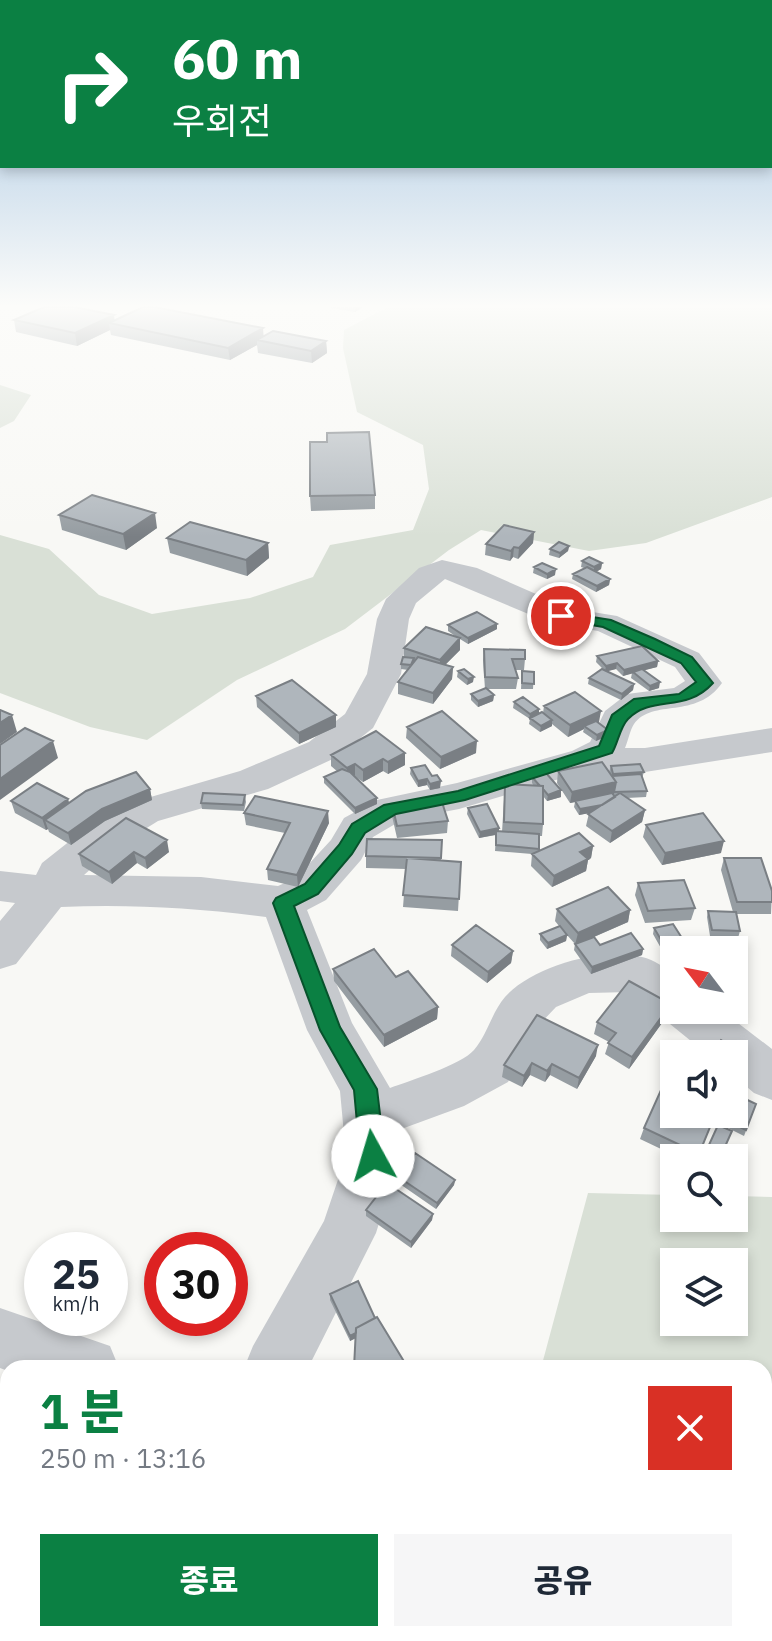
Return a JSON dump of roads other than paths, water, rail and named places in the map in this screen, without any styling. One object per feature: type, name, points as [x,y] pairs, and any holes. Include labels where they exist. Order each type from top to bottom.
[{"type":"street","points":[[0,886],[49,892],[110,889],[201,893],[283,903],[311,889],[346,850],[358,828],[391,809],[459,796],[585,759],[606,749],[618,719],[639,702],[683,698],[705,683],[687,660],[606,623],[561,616],[466,574],[442,569],[430,574],[402,599],[393,619],[384,674],[360,720],[322,750],[254,780],[144,812],[99,839],[57,874],[49,892],[0,952]]},
{"type":"street","points":[[585,759],[645,760],[763,752]]},
{"type":"street","points":[[279,1360],[348,1233],[373,1156],[365,1089],[331,1030],[283,903]]},
{"type":"street","points":[[368,1118],[446,1090],[490,1067],[520,1013],[539,994],[585,975],[639,974],[660,990]]},
{"type":"street","points":[[704,1024],[772,1078]]},
{"type":"street","points":[[0,1338],[65,1360]]}]
